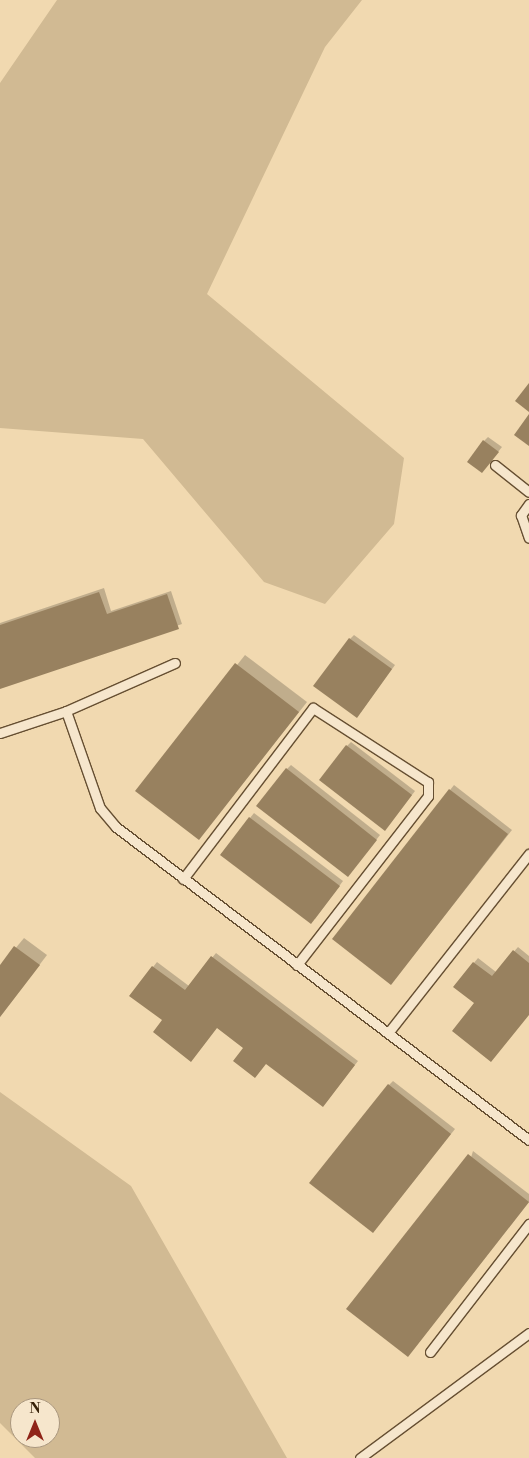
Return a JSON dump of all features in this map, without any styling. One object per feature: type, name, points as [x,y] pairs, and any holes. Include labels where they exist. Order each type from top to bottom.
[{"type":"lane","points":[[495,465],[529,492]]},
{"type":"lane","points":[[529,504],[521,516],[529,538]]},
{"type":"lane","points":[[0,733],[66,711],[175,663]]},
{"type":"lane","points":[[183,880],[313,708],[428,782],[428,796],[297,965]]},
{"type":"lane","points":[[66,711],[100,808],[116,827],[183,880],[529,1140]]},
{"type":"lane","points":[[388,1033],[529,854]]},
{"type":"lane","points":[[430,1352],[529,1224]]},
{"type":"lane","points":[[360,1458],[529,1333]]},
{"type":"shaded area","points":[[57,0],[362,0],[325,47],[207,294],[404,458],[394,524],[325,604],[264,582],[143,439],[0,428],[0,83]]},
{"type":"shaded area","points":[[0,1092],[131,1186],[287,1458],[35,1458],[25,1448],[60,1448],[60,1398],[10,1398],[10,1433],[0,1423]]},
{"type":"building","points":[[529,383],[529,412],[515,401]]},
{"type":"building","points":[[529,414],[529,446],[514,435]]},
{"type":"building","points":[[483,440],[499,452],[482,473],[467,462]]},
{"type":"building","points":[[99,592],[107,614],[167,594],[179,629],[0,689],[0,625]]},
{"type":"building","points":[[349,638],[392,669],[357,718],[313,686]]},
{"type":"building","points":[[235,663],[299,712],[199,840],[135,791]]},
{"type":"building","points":[[346,745],[412,795],[385,831],[319,780]]},
{"type":"building","points":[[286,768],[377,840],[348,877],[256,806]]},
{"type":"building","points":[[449,789],[508,834],[391,985],[332,939]]},
{"type":"building","points":[[249,817],[340,886],[311,924],[220,855]]},
{"type":"building","points":[[14,946],[40,965],[0,1017],[0,965]]},
{"type":"building","points":[[513,950],[529,963],[529,1015],[491,1062],[452,1031],[474,1003],[453,987],[473,962],[492,976]]},
{"type":"building","points":[[211,956],[355,1065],[323,1107],[266,1064],[255,1078],[233,1061],[243,1048],[217,1028],[191,1062],[153,1032],[162,1020],[129,996],[152,966],[185,990]]},
{"type":"building","points":[[388,1084],[451,1134],[373,1233],[309,1183]]},
{"type":"building","points":[[468,1154],[529,1202],[408,1357],[346,1309]]}]
